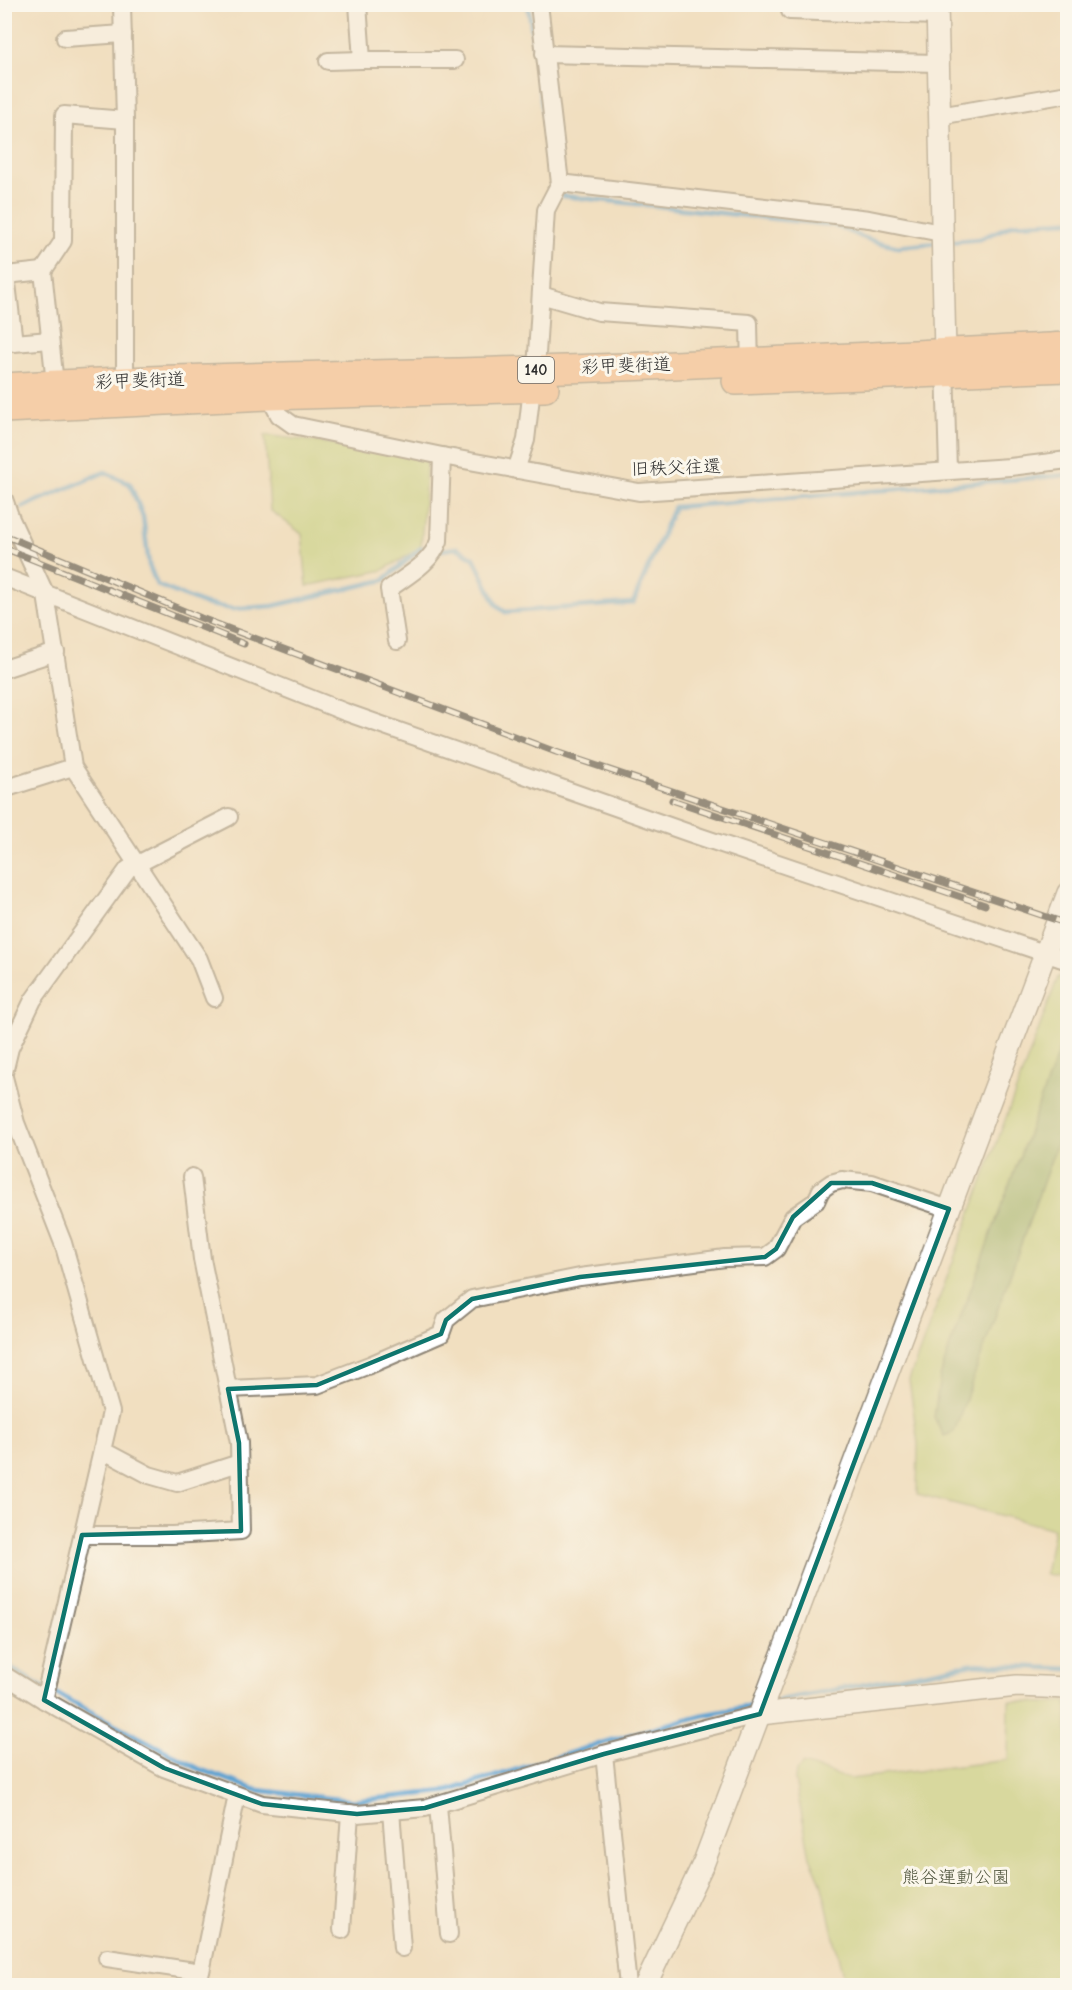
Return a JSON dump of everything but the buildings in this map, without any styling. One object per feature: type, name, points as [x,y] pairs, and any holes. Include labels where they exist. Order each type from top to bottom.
[{"type":"highway","name":"彩甲斐街道","points":[[4,409],[269,396],[534,379],[945,362],[1068,346]]},
{"type":"highway","name":"彩甲斐街道","points":[[945,362],[1068,368]]},
{"type":"highway","name":"彩甲斐街道","points":[[4,387],[125,381],[534,379]]},
{"type":"street","points":[[122,4],[125,120],[125,381]]},
{"type":"street","points":[[358,4],[362,60]]},
{"type":"street","points":[[516,470],[526,440],[534,379],[546,210],[560,183],[539,4]]},
{"type":"street","points":[[791,4],[790,10],[937,10],[948,471]]},
{"type":"street","points":[[65,38],[123,34]]},
{"type":"street","points":[[544,54],[937,63]]},
{"type":"street","points":[[328,61],[455,60]]},
{"type":"street","points":[[939,116],[1068,94]]},
{"type":"street","points":[[55,384],[43,271],[63,241],[64,115],[125,120]]},
{"type":"street","points":[[560,183],[868,219],[941,233]]},
{"type":"street","points":[[43,271],[6,275],[14,343],[50,340]]},
{"type":"street","points":[[540,295],[598,312],[749,322],[749,371]]},
{"type":"street","name":"旧秩父往還","points":[[269,396],[279,415],[293,424],[442,456],[639,492],[948,471],[1068,460]]},
{"type":"street","points":[[397,641],[389,589],[424,563],[435,551],[439,540],[442,456]]},
{"type":"street","points":[[4,499],[46,595],[73,766],[199,959],[214,998]]},
{"type":"street","points":[[4,577],[345,712],[689,833],[1068,961]]},
{"type":"street","points":[[4,669],[56,652]]},
{"type":"street","points":[[4,789],[73,766]]},
{"type":"street","points":[[44,1699],[111,1412],[63,1243],[10,1128],[5,1070],[10,1048],[33,1000],[128,869],[229,817]]},
{"type":"street","points":[[645,1986],[704,1862],[1068,893]]},
{"type":"street","points":[[82,1535],[172,1535],[241,1531],[239,1443],[202,1259],[192,1177]]},
{"type":"street","points":[[228,1389],[317,1385],[372,1365],[441,1334],[446,1320],[472,1299],[580,1277],[726,1258],[765,1257],[776,1249],[793,1217],[816,1201],[821,1190],[826,1186],[842,1180],[872,1183],[949,1209]]},
{"type":"street","points":[[102,1450],[149,1475],[177,1483],[239,1463]]},
{"type":"street","points":[[4,1675],[164,1768],[262,1804],[350,1813],[425,1808],[438,1805],[604,1754],[760,1714],[1017,1686],[1068,1688]]},
{"type":"street","points":[[604,1754],[628,1986]]},
{"type":"street","points":[[107,1958],[201,1972],[237,1795]]},
{"type":"street","points":[[438,1805],[448,1934]]},
{"type":"street","points":[[391,1811],[402,1948]]},
{"type":"street","points":[[342,1930],[350,1813]]},
{"type":"highlighted area","points":[[831,1183],[872,1183],[949,1209],[760,1714],[604,1754],[425,1808],[357,1814],[262,1804],[164,1768],[44,1700],[82,1535],[241,1531],[239,1443],[228,1389],[317,1385],[441,1334],[446,1320],[472,1299],[580,1277],[765,1257],[776,1249],[793,1217]]},
{"type":"green space","points":[[265,435],[356,447],[427,460],[421,548],[383,570],[307,586],[302,534],[270,510]]},
{"type":"green space","points":[[1067,975],[1067,1577],[1045,1574],[1054,1529],[917,1494],[918,1444],[909,1380],[1058,977]]},
{"type":"green space","points":[[1067,1028],[1067,1115],[954,1432],[944,1436],[934,1417],[940,1377]]},
{"type":"green space","name":"熊谷運動公園","points":[[1009,1701],[1044,1703],[1067,1701],[1067,1985],[845,1985],[821,1882],[810,1857],[795,1780],[796,1771],[803,1764],[850,1779],[1008,1760]]},
{"type":"waterway","points":[[528,4],[545,128]]},
{"type":"waterway","points":[[560,189],[563,196],[832,225],[870,240],[898,247],[937,243]]},
{"type":"waterway","points":[[946,242],[980,239],[1014,224],[1068,221]]},
{"type":"waterway","points":[[23,507],[105,472],[130,484],[143,517],[149,565],[157,585],[204,604],[233,609],[273,606],[384,580],[421,548],[435,551],[457,548],[474,558],[496,604],[505,612],[633,603],[674,507],[1068,475]]},
{"type":"waterway","points":[[4,1664],[199,1769],[256,1790],[354,1801],[448,1791],[609,1741],[703,1715],[758,1705]]},
{"type":"waterway","points":[[770,1702],[971,1664],[1068,1669]]},
{"type":"railway","points":[[4,535],[201,618],[556,752],[1068,924]]},
{"type":"railway","points":[[4,548],[244,644]]},
{"type":"railway","points":[[672,800],[985,905]]}]
